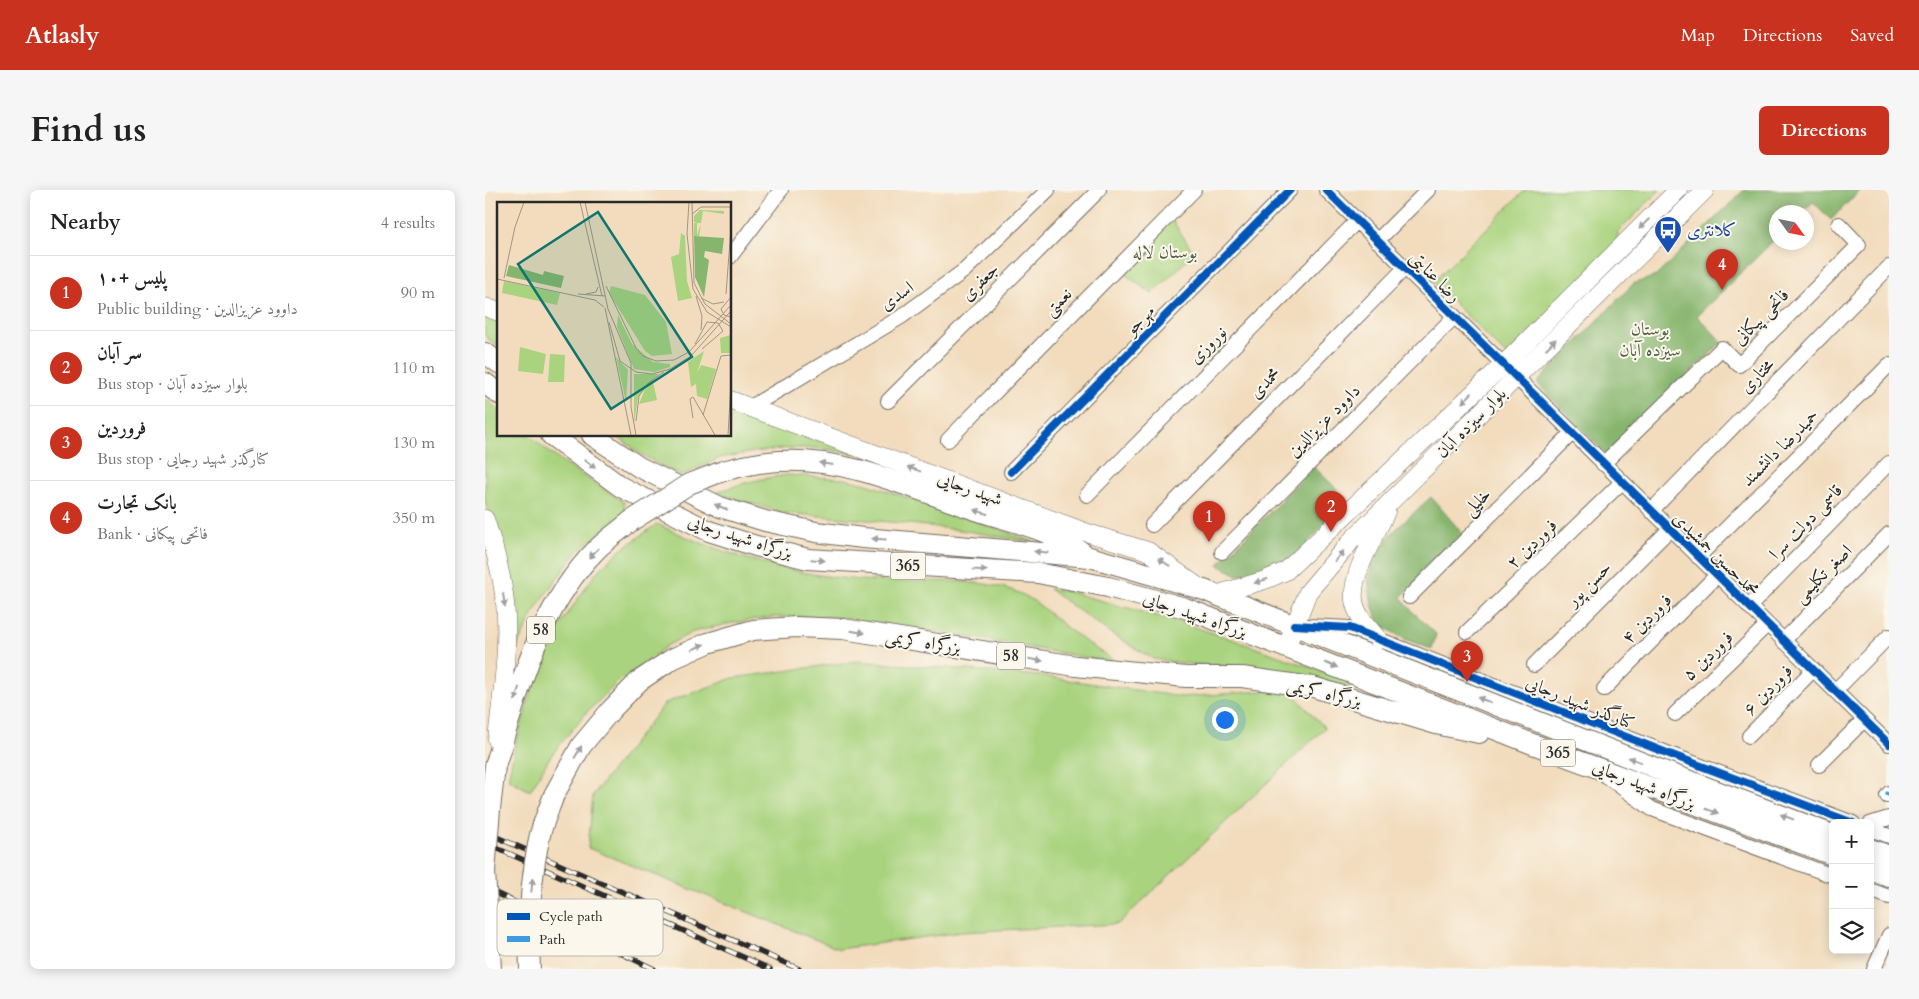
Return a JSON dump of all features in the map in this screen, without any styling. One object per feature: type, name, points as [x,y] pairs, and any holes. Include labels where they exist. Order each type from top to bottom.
[{"type":"highway","points":[[485,353],[497,362]]},
{"type":"highway","points":[[485,383],[497,392]]},
{"type":"highway","name":"بزرگراه شهید رجایی","points":[[552,436],[621,487],[709,531],[756,546],[808,559],[1038,573],[1108,587],[1185,608],[1530,743],[1829,855]]},
{"type":"highway","name":"بزرگراه شهید رجایی","points":[[593,436],[639,467],[720,507],[765,521],[816,532],[863,538],[1090,557],[1209,592],[1657,768],[1829,832]]},
{"type":"highway","name":"58","points":[[491,969],[485,872],[489,809],[495,766],[525,669],[544,624],[569,582],[596,550],[631,521],[689,484],[723,471],[747,465],[779,461],[809,461],[846,467],[891,480],[1048,534],[1090,557]]},
{"type":"highway","name":"بزرگراه کریمی","points":[[530,899],[539,837],[554,795],[581,746],[611,710],[639,681],[672,659],[708,643],[753,630],[795,627],[843,629],[1076,666],[1186,677],[1242,677],[1313,687],[1436,724],[1530,743]]},
{"type":"highway","points":[[1874,850],[1889,856]]},
{"type":"highway","points":[[1874,870],[1889,876]]},
{"type":"highway","name":"بزرگراه کریمی","points":[[529,956],[530,969]]},
{"type":"main road","name":"بلوار سیزده آبان","points":[[1209,592],[1265,580],[1286,570],[1503,365],[1679,190]]},
{"type":"main road","name":"بلوار سیزده آبان","points":[[1285,648],[1308,592],[1352,540],[1392,500],[1519,382],[1705,190]]},
{"type":"main road","points":[[485,307],[497,311]]},
{"type":"main road","name":"شهید رجایی","points":[[731,400],[1085,532],[1148,551],[1209,592]]},
{"type":"main road","points":[[1379,640],[1363,621],[1354,601],[1355,582],[1392,500]]},
{"type":"main road","points":[[485,519],[497,556],[506,616],[504,664],[495,766]]},
{"type":"main road","points":[[1301,557],[1299,568],[1302,573],[1310,578],[1314,578],[1324,572]]},
{"type":"street","points":[[731,255],[781,190]]},
{"type":"street","name":"اسدی","points":[[749,408],[901,317],[965,270],[1047,190]]},
{"type":"street","name":"جعفری","points":[[888,401],[1099,190]]},
{"type":"street","name":"نعمتی","points":[[948,440],[1194,190]]},
{"type":"street","name":"مهرجو","points":[[1011,472],[1290,190]]},
{"type":"street","points":[[1377,241],[1428,190]]},
{"type":"street","name":"رضا عنایتی","points":[[1329,191],[1519,382]]},
{"type":"street","name":"نوروزی","points":[[1087,495],[1357,221]]},
{"type":"street","name":"فاتحی پیکانی","points":[[1603,464],[1722,348],[1739,366],[1859,245],[1839,224]]},
{"type":"street","name":"مختاری","points":[[1651,511],[1889,267]]},
{"type":"street","name":"محمدی","points":[[1152,525],[1405,268]]},
{"type":"street","name":"داوود عزیزالدین","points":[[1222,552],[1454,316]]},
{"type":"street","name":"حمیدرضا دانشمند","points":[[1698,557],[1889,365]]},
{"type":"street","name":"محمدحسین جمشیدی","points":[[1519,382],[1864,720],[1886,737]]},
{"type":"street","name":"خلیلی","points":[[1409,597],[1572,433]]},
{"type":"street","name":"قاسمی دولت سرا","points":[[1749,607],[1889,463]]},
{"type":"street","name":"فروردین ۲","points":[[1467,632],[1622,482]]},
{"type":"street","name":"حسن پور","points":[[1534,664],[1670,529]]},
{"type":"street","name":"اصغر تکلیمی","points":[[1783,641],[1889,534]]},
{"type":"street","name":"فروردین ۴","points":[[1604,689],[1717,576]]},
{"type":"street","name":"کنارگذر شهید رجایی","points":[[1294,625],[1349,628],[1672,755],[1842,819]]},
{"type":"street","name":"فروردین ۵","points":[[1675,714],[1767,625]]},
{"type":"street","points":[[1835,691],[1889,636]]},
{"type":"street","name":"فروردین ۶","points":[[1749,736],[1813,670]]},
{"type":"street","points":[[1819,765],[1864,720]]},
{"type":"street","points":[[1590,765],[1652,809],[1829,875]]},
{"type":"street","points":[[1874,823],[1889,818]]},
{"type":"street","points":[[1874,830],[1889,836]]},
{"type":"street","points":[[1874,891],[1889,897]]},
{"type":"street","points":[[1874,969],[1889,935]]},
{"type":"green space","points":[[1525,190],[1660,190],[1618,232],[1617,248],[1506,355],[1433,282]]},
{"type":"green space","name":"بوستان سیزده آبان","points":[[1744,190],[1860,190],[1831,220],[1813,202],[1810,205],[1769,205],[1769,245],[1697,316],[1722,342],[1606,454],[1537,383],[1633,284],[1656,276]]},
{"type":"green space","name":"بوستان لاله","points":[[1170,217],[1194,253],[1152,294],[1118,269]]},
{"type":"green space","points":[[485,315],[497,320],[497,346],[485,336]]},
{"type":"green space","points":[[485,399],[497,408],[497,436],[530,436],[564,464],[624,502],[625,512],[578,551],[537,607],[519,642],[511,668],[496,528],[485,502]]},
{"type":"green space","points":[[731,408],[857,454],[818,448],[791,448],[754,452],[720,458],[681,476],[642,455],[616,436],[731,436]]},
{"type":"green space","points":[[1314,467],[1349,501],[1292,558],[1270,573],[1238,575],[1218,565]]},
{"type":"green space","points":[[788,475],[845,479],[867,484],[1036,543],[967,531],[902,523],[784,513],[716,493],[752,481]]},
{"type":"green space","points":[[1431,497],[1463,534],[1401,597],[1411,610],[1436,634],[1432,649],[1404,639],[1378,623],[1368,581],[1373,557],[1392,533]]},
{"type":"green space","points":[[657,524],[710,546],[791,570],[847,579],[968,582],[1004,588],[1024,595],[1034,601],[1079,637],[1118,663],[975,638],[835,617],[773,617],[727,624],[693,632],[668,645],[618,682],[584,715],[550,757],[530,791],[508,779],[516,741],[546,645],[596,573],[618,552]]},
{"type":"green space","points":[[1049,589],[1066,591],[1179,622],[1234,640],[1387,695],[1387,700],[1336,683],[1295,674],[1255,667],[1190,664],[1153,659],[1109,632]]},
{"type":"green space","points":[[857,661],[1041,676],[1182,697],[1288,689],[1325,728],[1118,924],[962,932],[839,949],[588,848],[593,795],[665,703],[733,678]]},
{"type":"railway","points":[[485,832],[639,899]]},
{"type":"railway","points":[[485,843],[612,899]]},
{"type":"railway","points":[[485,888],[508,899]]},
{"type":"railway","points":[[663,910],[799,969]]},
{"type":"railway","points":[[663,922],[770,969]]},
{"type":"railway","points":[[627,956],[654,969]]},
{"type":"cycle path","points":[[1011,472],[1290,190]]},
{"type":"cycle path","points":[[1326,190],[1889,744]]},
{"type":"cycle path","points":[[1294,625],[1350,628],[1672,755],[1842,819]]},
{"type":"place","name":"کلانتری","points":[[1668,254]]},
{"type":"place","name":"بانک تجارت","points":[[1722,290]]},
{"type":"place","name":"سر آبان","points":[[1331,532]]},
{"type":"place","name":"پلیس +۱۰","points":[[1209,542]]},
{"type":"place","name":"فروردین","points":[[1467,682]]}]
